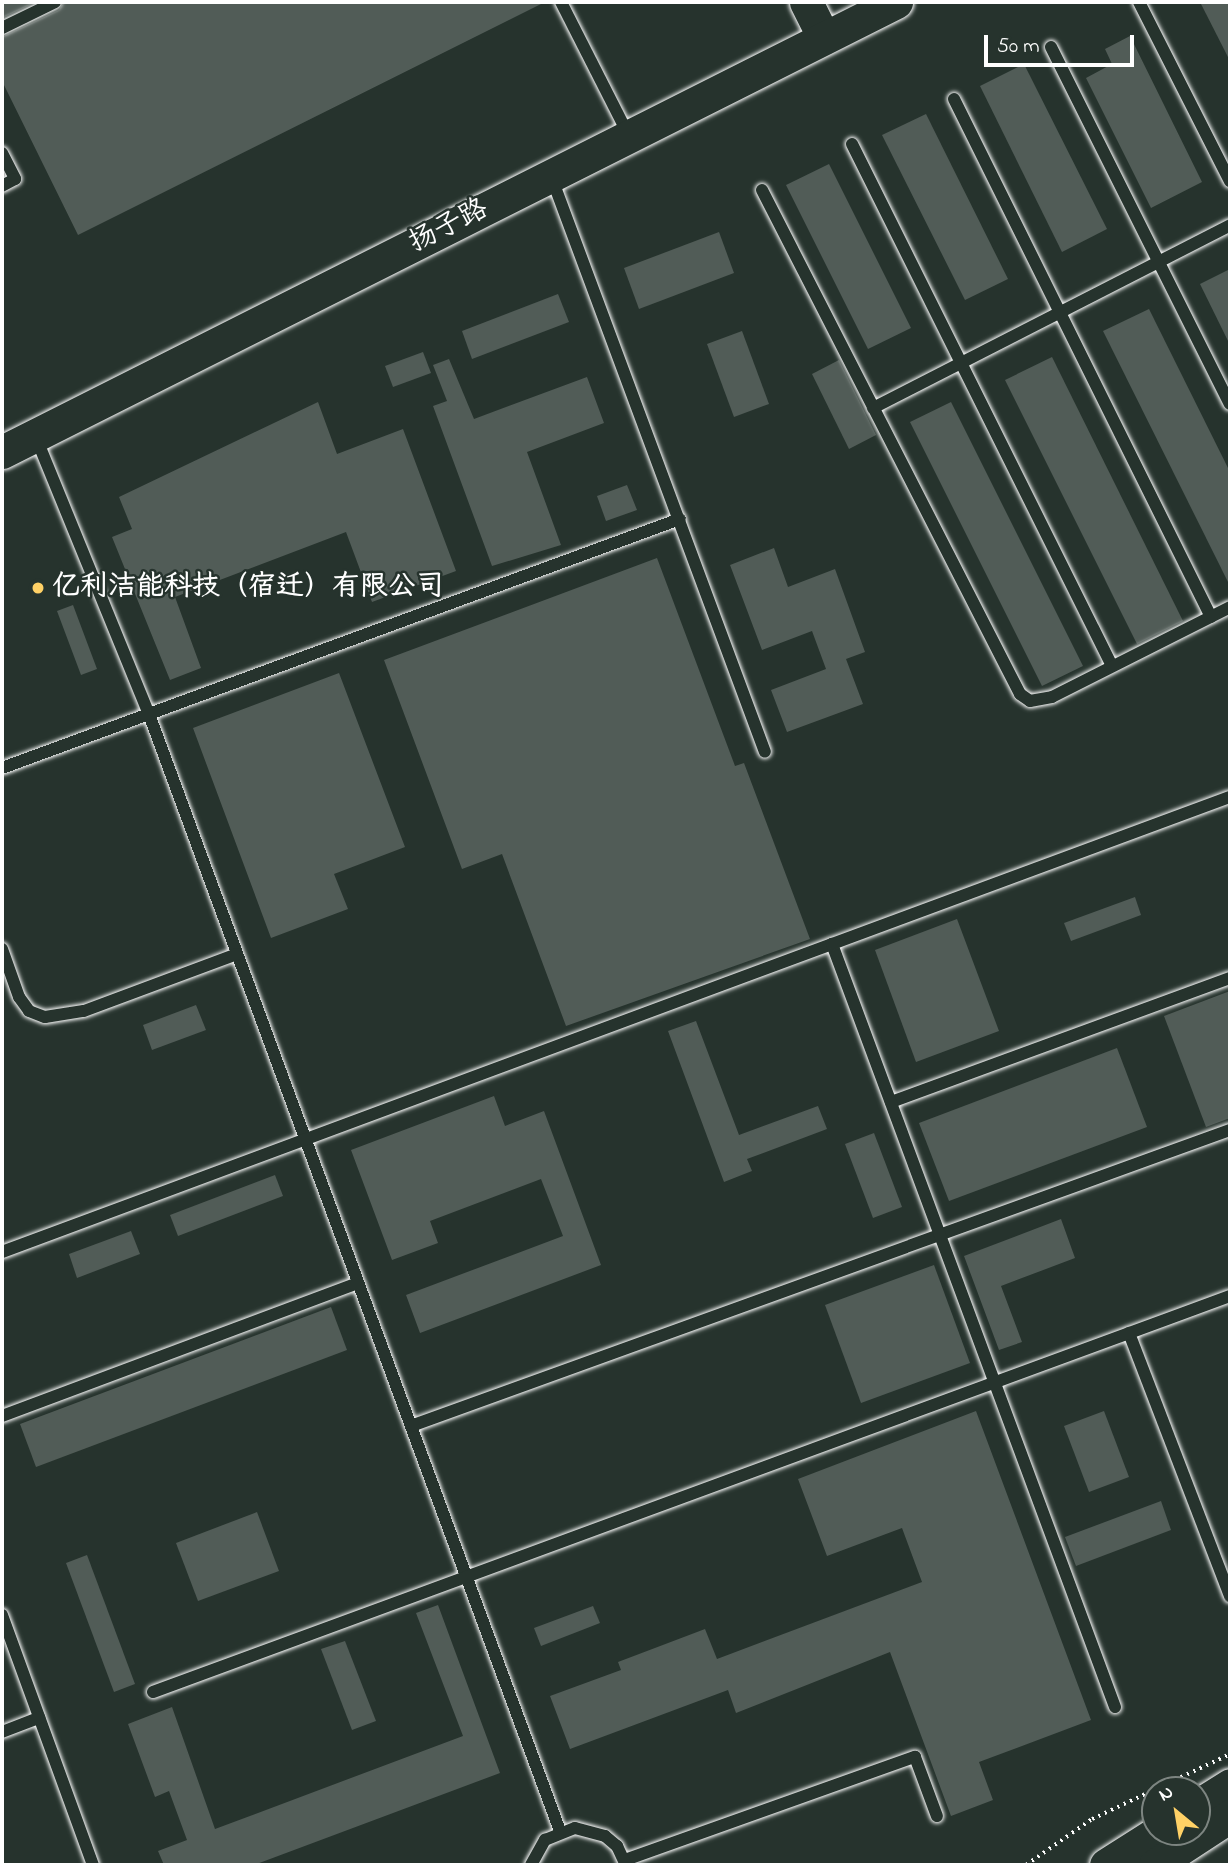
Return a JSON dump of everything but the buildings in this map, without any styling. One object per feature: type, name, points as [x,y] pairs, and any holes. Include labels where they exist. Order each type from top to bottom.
[{"type":"street","points":[[806,2],[824,38]]},
{"type":"street","name":"扬子路","points":[[2,452],[896,2]]},
{"type":"street","points":[[1211,1797],[1230,1785]]},
{"type":"street","points":[[1155,1865],[1230,1816]]},
{"type":"street","points":[[1106,1865],[1141,1842]]},
{"type":"lane","points":[[2,28],[55,2]]},
{"type":"lane","points":[[561,2],[629,136]]},
{"type":"lane","points":[[1139,2],[1230,181]]},
{"type":"lane","points":[[1051,47],[1230,404]]},
{"type":"lane","points":[[954,99],[1211,617]]},
{"type":"lane","points":[[852,144],[1112,666]]},
{"type":"lane","points":[[2,152],[15,179],[2,186]]},
{"type":"lane","points":[[551,175],[765,752]]},
{"type":"lane","points":[[762,190],[1020,694],[1041,701],[1230,607]]},
{"type":"lane","points":[[873,408],[1230,225]]},
{"type":"lane","points":[[35,435],[149,715],[560,1832]]},
{"type":"lane","points":[[2,768],[680,519]]},
{"type":"lane","points":[[2,1252],[1230,797]]},
{"type":"lane","points":[[832,944],[1115,1707]]},
{"type":"lane","points":[[2,949],[19,996],[29,1011],[45,1017],[84,1010],[237,954]]},
{"type":"lane","points":[[891,1102],[1230,978]]},
{"type":"lane","points":[[411,1426],[1230,1130]]},
{"type":"lane","points":[[2,1416],[358,1283]]},
{"type":"lane","points":[[153,1692],[1230,1296]]},
{"type":"lane","points":[[1129,1333],[1230,1595]]},
{"type":"lane","points":[[2,1615],[93,1865]]},
{"type":"lane","points":[[2,1732],[39,1718]]},
{"type":"lane","points":[[531,1865],[545,1840],[560,1832],[575,1828],[598,1833],[617,1846],[625,1863],[915,1757],[937,1816]]},
{"type":"path","points":[[1026,1865],[1092,1819],[1230,1754]]},
{"type":"place","name":"亿利洁能科技（宿迁）有限公司","points":[[38,588]]}]
